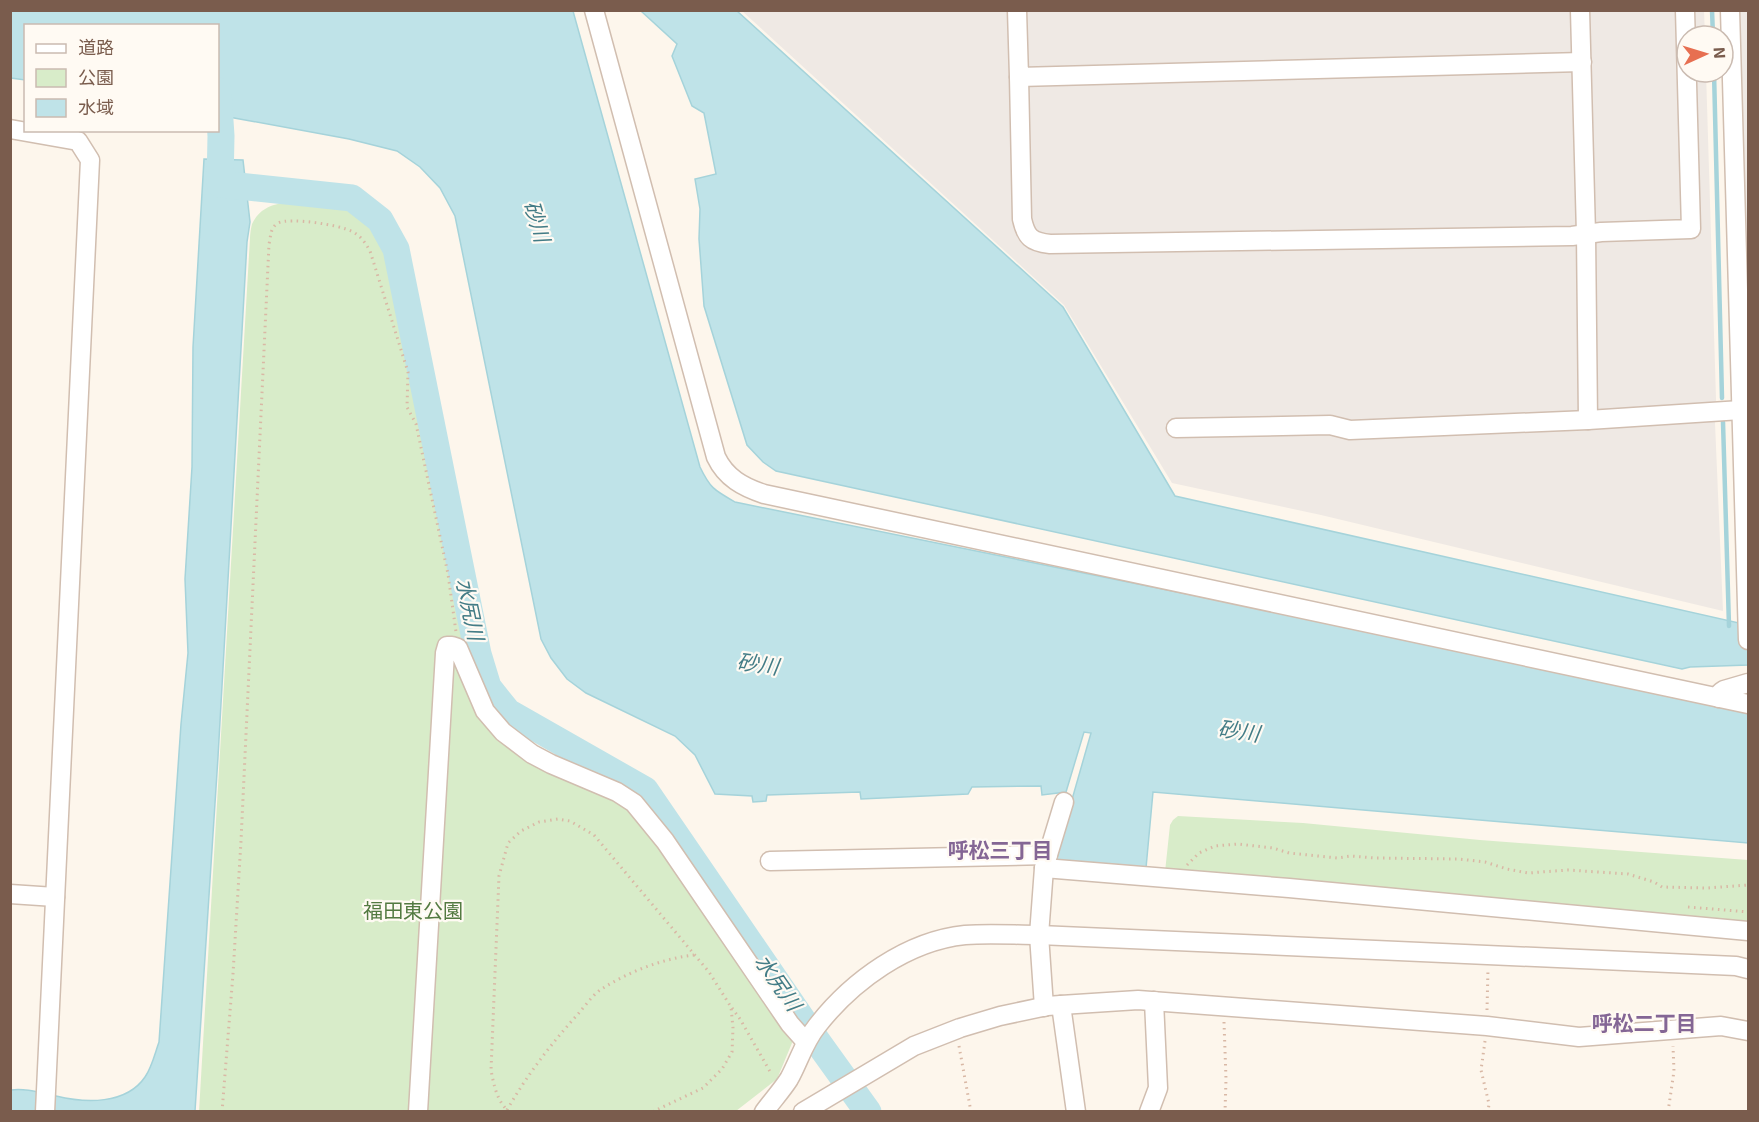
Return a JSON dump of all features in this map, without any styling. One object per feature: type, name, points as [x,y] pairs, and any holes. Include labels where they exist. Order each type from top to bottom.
[{"type":"street","points":[[594,10],[716,457],[725,472],[739,484],[764,494],[1749,704]]},
{"type":"street","points":[[1017,10],[1022,219],[1025,231],[1036,243],[1050,244],[1572,236],[1601,232],[1691,228],[1685,10]]},
{"type":"street","points":[[1580,10],[1588,420]]},
{"type":"street","points":[[1730,10],[1730,410],[1749,640]]},
{"type":"street","points":[[1019,78],[1582,62]]},
{"type":"street","points":[[27,132],[78,141],[90,160],[45,1112]]},
{"type":"street","points":[[1176,428],[1330,425],[1350,430],[1588,420],[1730,410]]},
{"type":"street","points":[[418,1112],[445,653],[447,646],[452,645],[458,648],[484,711],[503,732],[551,765],[617,792],[634,802],[665,841],[790,1024],[810,1035]]},
{"type":"street","points":[[1719,698],[1724,690],[1749,683]]},
{"type":"street","points":[[1064,802],[1046,862],[1039,935],[1076,1112]]},
{"type":"street","points":[[770,861],[1046,862],[1301,889],[1749,931]]},
{"type":"street","points":[[10,894],[55,897]]},
{"type":"street","points":[[764,1112],[788,1079],[810,1035],[864,979],[896,957],[925,944],[964,935],[1039,935],[1725,966],[1749,969]]},
{"type":"street","points":[[803,1112],[914,1046],[1000,1016],[1053,1006],[1138,1000],[1223,1005],[1486,1026],[1579,1037],[1721,1026],[1749,1031]]},
{"type":"street","points":[[1149,1112],[1158,1088],[1154,1001]]},
{"type":"path","points":[[222,1112],[240,863],[269,244],[276,224],[285,221],[335,225],[358,235],[370,251],[408,372],[407,407],[416,424],[445,562],[458,648]]},
{"type":"path","points":[[694,955],[636,970],[598,992],[556,1038],[521,1086],[508,1111],[500,1101],[491,1070],[499,876],[508,843],[521,831],[539,822],[558,819],[570,821],[594,835],[709,972],[781,1089]]},
{"type":"path","points":[[1188,863],[1199,853],[1215,846],[1238,844],[1337,858],[1351,856],[1459,859],[1485,862],[1528,873],[1568,870],[1628,874],[1654,882],[1662,887],[1707,888],[1749,885]]},
{"type":"path","points":[[1223,1005],[1225,1112]]},
{"type":"path","points":[[652,1112],[703,1088],[722,1069],[732,1052],[731,1007]]},
{"type":"path","points":[[1668,1112],[1674,1071],[1672,1029]]},
{"type":"path","points":[[955,1030],[971,1112]]},
{"type":"shaded area","points":[[742,11],[1704,11],[1705,24],[1675,24],[1675,84],[1706,84],[1715,423],[1723,611],[1321,515],[1172,483],[1064,305]]},
{"type":"shaded area","points":[[1739,11],[1748,11],[1748,297],[1742,97]]},
{"type":"green space","name":"福田東公園","points":[[312,201],[339,206],[363,216],[384,238],[472,661],[481,693],[496,713],[526,740],[538,748],[610,780],[796,1024],[792,1043],[777,1079],[736,1111],[199,1112],[250,233],[257,216],[270,206],[286,202]]},
{"type":"green space","points":[[1178,816],[1303,823],[1480,840],[1748,860],[1748,924],[1165,872],[1170,825]]},
{"type":"water","name":"砂川","points":[[10,11],[573,11],[700,467],[707,480],[717,491],[735,502],[1748,708],[1748,843],[1153,792],[1146,868],[1059,863],[1055,859],[1091,733],[1084,732],[1066,792],[1042,795],[1041,786],[972,787],[968,794],[861,799],[860,792],[767,795],[766,801],[753,802],[752,796],[715,794],[695,755],[675,736],[586,693],[567,679],[551,658],[541,639],[455,216],[440,188],[420,167],[397,151],[349,139],[219,115],[219,24],[24,24],[24,80],[11,78]]},
{"type":"water","points":[[641,11],[737,11],[1063,307],[1175,496],[1748,625],[1748,665],[1682,669],[776,471],[763,462],[747,445],[704,306],[699,239],[700,209],[695,179],[716,174],[704,113],[692,106],[672,56],[677,44]]},
{"type":"water","points":[[204,159],[243,160],[250,222],[195,1111],[11,1112],[11,1090],[28,1090],[79,1100],[104,1100],[127,1093],[145,1077],[159,1042],[188,653],[185,579],[192,467],[193,347]]},
{"type":"waterway","points":[[1712,10],[1713,24]]},
{"type":"waterway","points":[[1714,84],[1722,398]]},
{"type":"waterway","name":"水尻川","points":[[219,106],[220,184],[352,198],[380,220],[396,249],[478,654],[488,687],[508,712],[645,790],[868,1112]]},
{"type":"waterway","points":[[1723,422],[1729,626]]},
{"type":"district","name":"呼松三丁目","points":[[1000,849]]},
{"type":"district","name":"呼松二丁目","points":[[1644,1022]]}]
